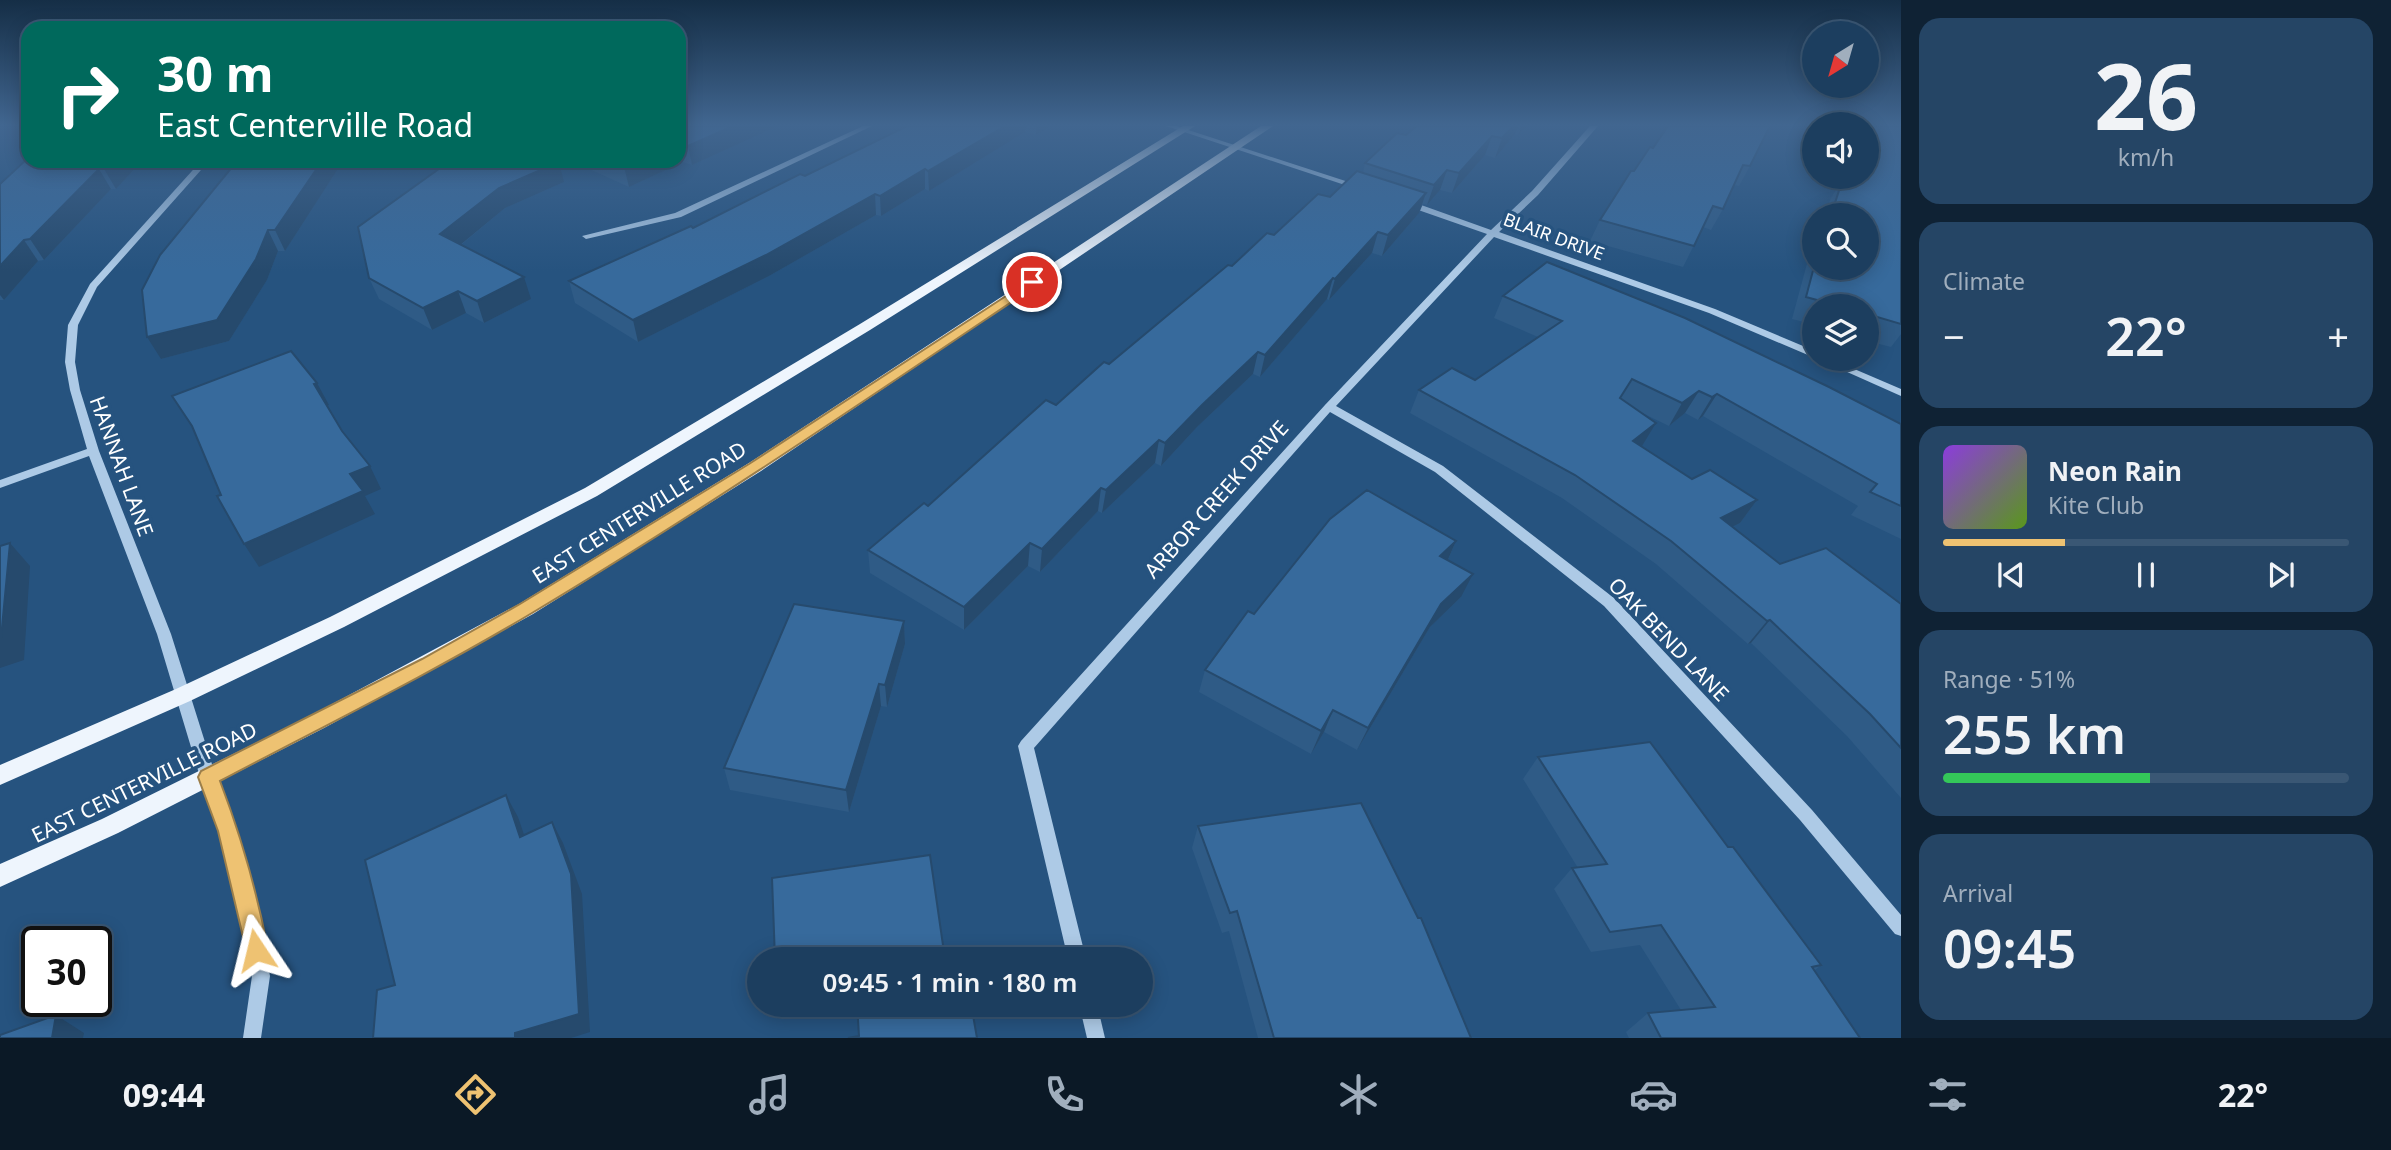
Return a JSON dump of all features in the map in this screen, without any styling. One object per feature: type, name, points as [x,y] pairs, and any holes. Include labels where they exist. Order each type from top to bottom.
[{"type":"main road","name":"EAST CENTERVILLE ROAD","points":[[0,775],[183,695],[337,622],[591,492],[865,327],[1106,174]]},
{"type":"main road","name":"EAST CENTERVILLE ROAD","points":[[0,876],[110,826],[428,664],[646,536],[755,467],[1197,174]]},
{"type":"street","name":"HANNAH LANE","points":[[193,174],[93,286],[73,325],[72,371],[93,451],[164,634],[208,777],[229,831],[247,898],[261,976],[251,1038]]},
{"type":"street","points":[[586,236],[678,215],[765,174]]},
{"type":"street","points":[[1321,174],[1368,190]]},
{"type":"street","name":"ARBOR CREEK DRIVE","points":[[1074,947],[1026,746],[1329,407],[1551,174]]},
{"type":"street","name":"BLAIR DRIVE","points":[[1394,199],[1712,311],[1802,349]]},
{"type":"street","points":[[1851,371],[1901,393]]},
{"type":"street","name":"OAK BEND LANE","points":[[1329,407],[1439,469],[1609,602],[1806,815],[1901,928]]},
{"type":"street","points":[[0,484],[93,451]]},
{"type":"street","points":[[1091,1017],[1096,1038]]},
{"type":"building","points":[[10,174],[94,174],[0,266],[0,184]]},
{"type":"building","points":[[226,174],[313,174],[275,230],[268,230],[256,259],[217,320],[147,337],[142,290],[160,255]]},
{"type":"building","points":[[431,174],[530,174],[499,188],[440,234],[524,277],[477,301],[458,291],[423,308],[369,278],[358,227]]},
{"type":"building","points":[[799,174],[916,174],[880,196],[875,194],[766,255],[633,320],[569,281],[691,226],[693,228]]},
{"type":"building","points":[[1353,174],[1368,174],[1426,193],[1388,235],[1378,232],[1265,355],[1258,352],[1165,443],[1159,440],[1106,490],[1101,488],[1042,549],[1030,543],[964,607],[868,550],[924,503],[928,506],[1046,400],[1056,405],[1104,362],[1109,364],[1228,265],[1232,266],[1267,233],[1274,235],[1318,194],[1330,197]]},
{"type":"building","points":[[1401,174],[1443,174],[1434,185]]},
{"type":"building","points":[[1629,174],[1739,174],[1723,209],[1713,206],[1694,246],[1600,220]]},
{"type":"building","points":[[1879,174],[1901,174],[1901,324],[1879,318],[1879,294],[1807,294],[1810,280],[1879,280],[1879,203],[1835,203],[1839,189],[1879,189]]},
{"type":"building","points":[[1547,262],[1685,318],[1901,424],[1901,506],[1870,492],[1877,484],[1717,394],[1712,397],[1699,391],[1682,403],[1632,379],[1620,398],[1656,423],[1633,441],[1692,479],[1710,470],[1757,500],[1721,518],[1780,564],[1826,548],[1901,604],[1901,748],[1870,714],[1770,620],[1767,621],[1671,541],[1575,475],[1419,390],[1452,368],[1475,380],[1562,321],[1503,296]]},
{"type":"building","points":[[291,351],[317,383],[314,384],[342,431],[370,466],[350,474],[363,491],[244,544],[217,496],[221,495],[192,426],[172,396]]},
{"type":"building","points":[[1367,490],[1456,541],[1440,556],[1473,574],[1441,604],[1368,728],[1333,710],[1321,731],[1205,670],[1248,611],[1254,614],[1330,519]]},
{"type":"building","points":[[10,543],[1,638],[0,638],[0,546]]},
{"type":"building","points":[[794,604],[904,621],[885,685],[879,684],[846,790],[724,768]]},
{"type":"building","points":[[1650,742],[1821,965],[1812,967],[1860,1038],[1661,1038],[1648,1013],[1715,1007],[1661,925],[1610,932],[1572,868],[1607,864],[1538,757]]},
{"type":"building","points":[[506,795],[520,837],[552,822],[571,874],[579,1014],[515,1033],[515,1038],[373,1038],[377,990],[395,985],[365,860]]},
{"type":"building","points":[[1361,803],[1418,918],[1421,918],[1471,1038],[1274,1038],[1237,911],[1230,913],[1198,826]]},
{"type":"building","points":[[930,855],[943,947],[775,947],[772,878]]},
{"type":"building","points":[[56,1017],[52,1038],[0,1038],[0,1035]]},
{"type":"building","points":[[858,1017],[973,1017],[977,1038],[848,1038],[859,1036]]},
{"type":"route","points":[[256,950],[247,898],[229,831],[208,777],[428,664],[526,609],[755,467],[1032,282]]}]
